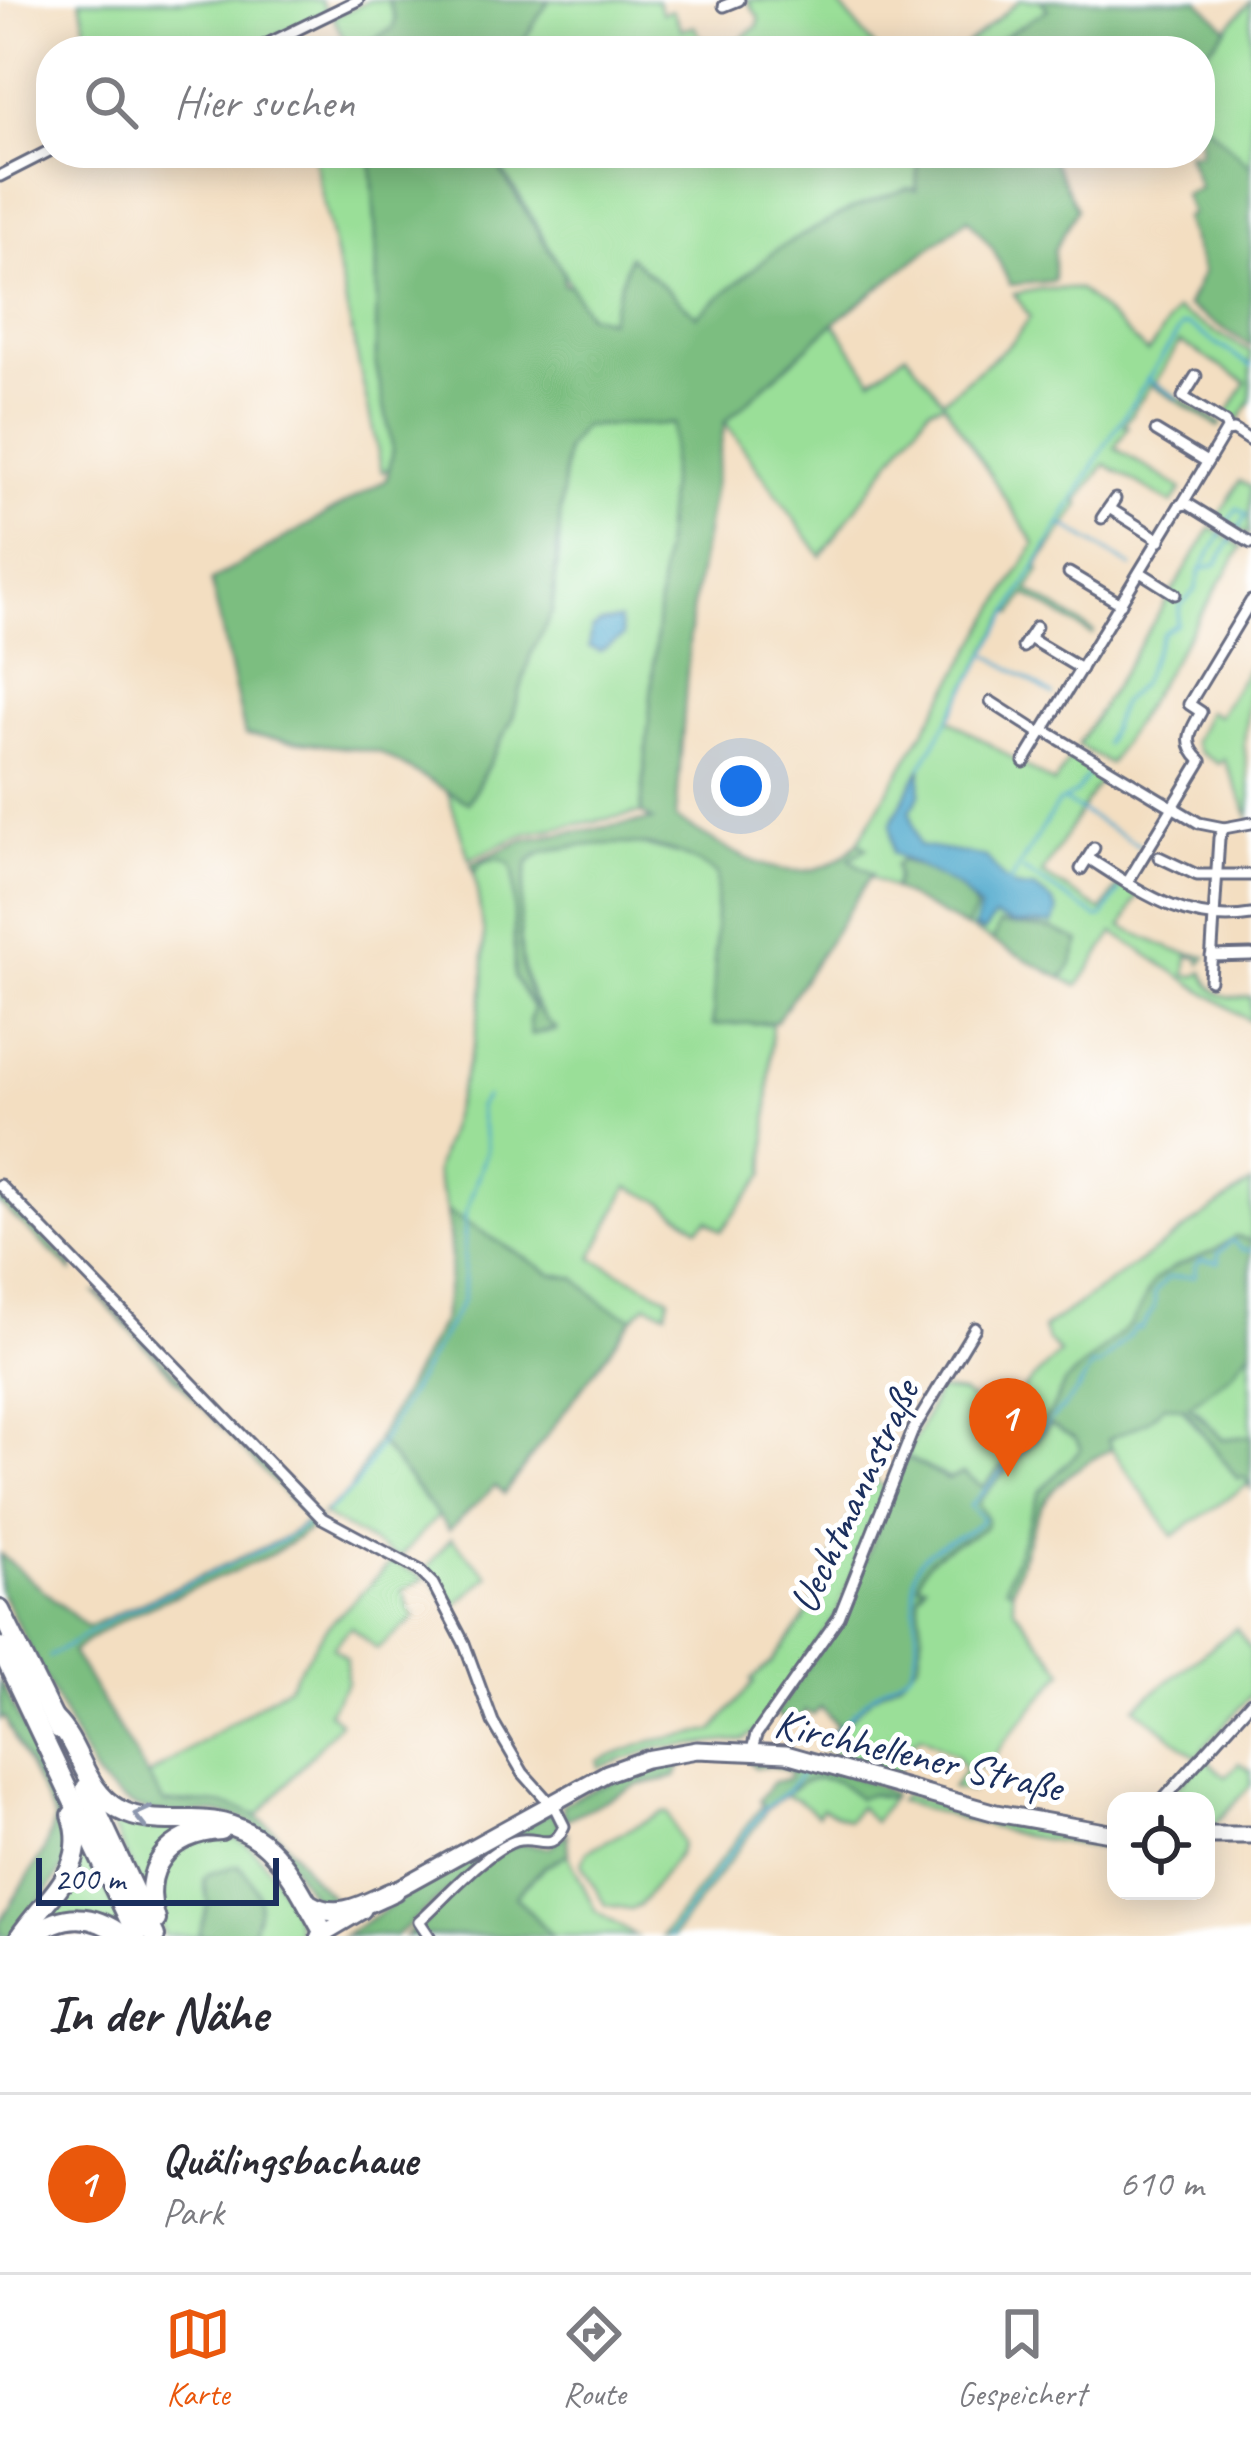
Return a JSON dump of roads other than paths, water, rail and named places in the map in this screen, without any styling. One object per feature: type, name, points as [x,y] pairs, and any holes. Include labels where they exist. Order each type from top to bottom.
[{"type":"highway","points":[[0,1610],[159,1936]]},
{"type":"highway","points":[[0,1647],[137,1936]]},
{"type":"highway","points":[[54,1719],[67,1732],[88,1779],[112,1805],[141,1818],[222,1820],[241,1826],[274,1853],[306,1900],[318,1935]]},
{"type":"highway","points":[[20,1936],[58,1892],[74,1860],[76,1826],[58,1783],[61,1772]]},
{"type":"highway","points":[[159,1936],[151,1903],[158,1865],[178,1840],[220,1830],[239,1835],[267,1860],[318,1935]]},
{"type":"highway","points":[[306,1900],[324,1912],[344,1912],[394,1891]]},
{"type":"highway","points":[[33,1936],[50,1924],[79,1917],[102,1923],[123,1936]]},
{"type":"main road","name":"Kirchhellener Straße","points":[[318,1935],[607,1773],[698,1750],[752,1750],[812,1759],[1038,1823],[1107,1833]]},
{"type":"main road","points":[[1215,1835],[1251,1834]]},
{"type":"street","points":[[284,36],[358,0]]},
{"type":"street","points":[[724,5],[739,0]]},
{"type":"street","points":[[0,176],[36,158]]},
{"type":"street","points":[[1196,376],[1183,398],[1251,441]]},
{"type":"street","points":[[1024,762],[1228,430]]},
{"type":"street","points":[[1156,431],[1207,462]]},
{"type":"street","points":[[1183,503],[1251,543]]},
{"type":"street","points":[[1109,508],[1160,540]]},
{"type":"street","points":[[1140,572],[1175,594]]},
{"type":"street","points":[[1069,573],[1120,604]]},
{"type":"street","points":[[1127,883],[1201,761],[1190,749],[1188,738],[1201,712],[1189,704],[1251,601]]},
{"type":"street","points":[[1030,638],[1082,670]]},
{"type":"street","points":[[991,702],[1199,823],[1224,828],[1251,823]]},
{"type":"street","points":[[1210,980],[1224,828]]},
{"type":"street","points":[[1159,857],[1187,872],[1216,878],[1251,875]]},
{"type":"street","points":[[1088,858],[1159,903],[1215,917],[1251,915]]},
{"type":"street","points":[[1211,956],[1251,956]]},
{"type":"street","points":[[0,1185],[322,1518],[419,1570],[434,1584],[464,1643],[493,1722],[523,1773],[561,1817],[561,1834],[547,1844],[514,1841],[489,1858],[419,1922],[429,1936]]},
{"type":"street","name":"Uechtmannstraße","points":[[752,1750],[756,1735],[839,1617],[913,1430],[975,1328]]},
{"type":"street","points":[[1170,1792],[1251,1702]]},
{"type":"water","points":[[619,620],[623,637],[600,651],[589,647],[592,629]]},
{"type":"water","points":[[921,767],[920,795],[910,811],[919,846],[986,857],[1011,885],[1034,888],[1053,902],[1058,912],[1053,924],[1014,924],[994,917],[984,932],[974,928],[980,909],[958,887],[893,853],[891,823]]},
{"type":"waterway","points":[[921,767],[1106,444],[1182,326],[1188,325],[1251,366]]},
{"type":"waterway","points":[[1147,379],[1179,399]]},
{"type":"waterway","points":[[1201,569],[1237,508],[1247,515],[1238,529]]},
{"type":"waterway","points":[[1062,524],[1132,567]]},
{"type":"waterway","points":[[1105,744],[1121,703],[1141,683],[1163,633],[1177,624],[1180,606],[1195,590],[1201,569],[1217,564],[1233,537]]},
{"type":"waterway","points":[[989,655],[1053,695]]},
{"type":"waterway","points":[[1008,885],[1058,803],[1076,793],[1089,773]]},
{"type":"waterway","points":[[1064,801],[1140,846]]},
{"type":"waterway","points":[[1023,870],[1098,918],[1119,891]]},
{"type":"waterway","points":[[326,1513],[355,1487],[463,1300],[465,1215],[487,1149],[478,1107],[486,1097]]},
{"type":"waterway","points":[[821,1745],[871,1696],[911,1670],[917,1641],[914,1582],[921,1560],[983,1519],[970,1506],[1076,1393],[1092,1366],[1099,1366],[1136,1328],[1141,1329],[1154,1308],[1155,1293],[1167,1278],[1195,1276],[1201,1260],[1219,1262],[1218,1254],[1232,1240],[1242,1250],[1251,1250]]},
{"type":"waterway","points":[[49,1657],[115,1617],[280,1542],[305,1525]]},
{"type":"waterway","points":[[668,1936],[764,1809],[801,1774]]},
{"type":"place","name":"Quälingsbachaue","points":[[1008,1477]]}]
